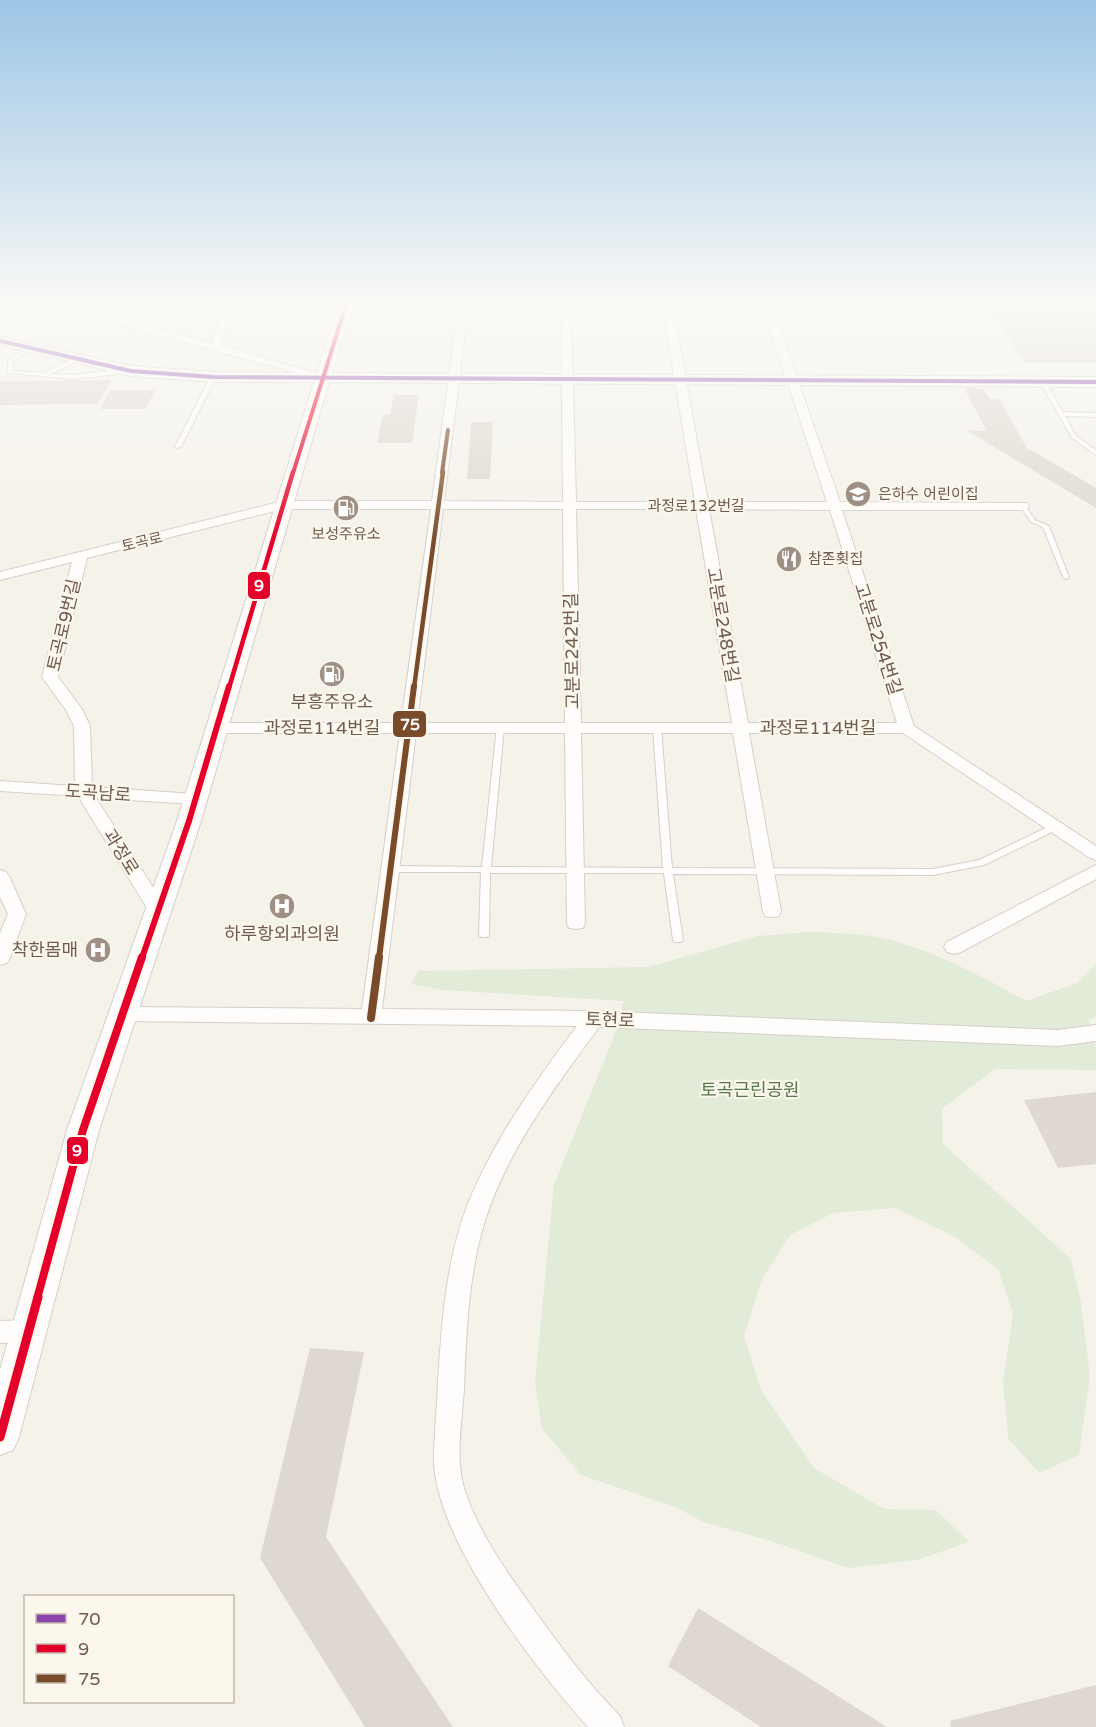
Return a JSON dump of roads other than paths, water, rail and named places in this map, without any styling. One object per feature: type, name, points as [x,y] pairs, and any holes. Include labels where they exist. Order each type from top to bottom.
[{"type":"main road","points":[[0,1437],[83,1130],[195,799],[322,383]]},
{"type":"street","points":[[371,1018],[454,383]]},
{"type":"street","name":"고분로242번길","points":[[567,383],[576,923]]},
{"type":"street","name":"고분로248번길","points":[[681,383],[772,911]]},
{"type":"street","name":"고분로254번길","points":[[795,383],[907,728]]},
{"type":"street","name":"과정로132번길","points":[[283,505],[1023,506]]},
{"type":"street","name":"토곡로","points":[[0,576],[80,558],[283,505]]},
{"type":"street","name":"토곡로9번길","points":[[80,558],[50,677],[74,709],[82,726],[84,792]]},
{"type":"street","name":"과정로114번길","points":[[216,728],[907,728]]},
{"type":"street","points":[[907,728],[1096,854]]},
{"type":"street","name":"도곡남로","points":[[0,786],[195,799]]},
{"type":"street","name":"과정로","points":[[84,792],[159,911]]},
{"type":"street","points":[[954,947],[1096,871]]},
{"type":"street","points":[[0,876],[17,914],[0,958]]},
{"type":"street","name":"토현로","points":[[123,1014],[594,1019],[1058,1038],[1096,1033]]},
{"type":"street","points":[[594,1019],[539,1093],[490,1182],[471,1230],[465,1257],[454,1342],[448,1458],[449,1483],[456,1504],[472,1542],[490,1574],[569,1682],[609,1727]]},
{"type":"street","points":[[0,1332],[28,1331]]},
{"type":"lane","points":[[178,447],[210,383]]},
{"type":"lane","points":[[1043,383],[1077,441],[1096,453]]},
{"type":"lane","points":[[1061,414],[1096,415]]},
{"type":"lane","name":"과정로132번길","points":[[1023,506],[1034,521],[1046,526],[1066,577]]},
{"type":"lane","points":[[484,935],[486,869],[500,728]]},
{"type":"lane","points":[[657,728],[669,870],[678,940]]},
{"type":"lane","points":[[390,869],[933,873],[981,863],[1055,827]]},
{"type":"place","name":"은하수 어린이집","points":[[858,494]]},
{"type":"place","name":"보성주유소","points":[[346,508]]},
{"type":"place","name":"참존횟집","points":[[789,559]]},
{"type":"place","name":"부흥주유소","points":[[332,674]]},
{"type":"place","name":"하루항외과의원","points":[[282,906]]},
{"type":"place","name":"착한몸매","points":[[98,950]]},
{"type":"park label","name":"토곡근린공원","points":[[750,1090]]}]
